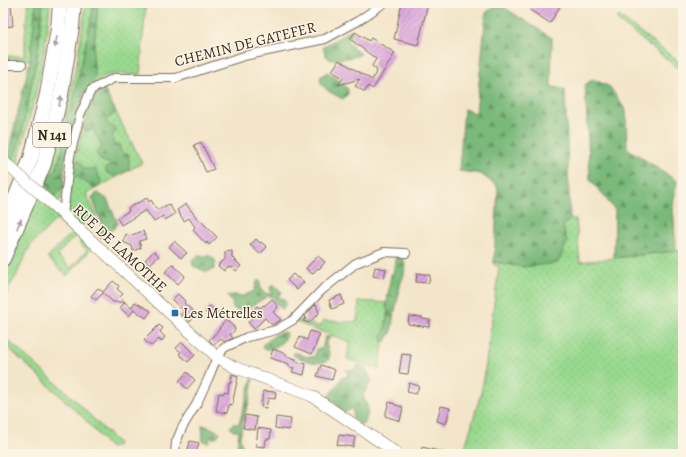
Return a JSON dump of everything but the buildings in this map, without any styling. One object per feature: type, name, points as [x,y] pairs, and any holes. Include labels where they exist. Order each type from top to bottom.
[{"type":"highway","name":"N 141","points":[[3,227],[31,158],[47,94],[58,30],[60,3]]},
{"type":"highway","name":"N 141","points":[[3,259],[44,164],[61,95],[72,27],[74,3]]},
{"type":"street","name":"CHEMIN DE GATEFER","points":[[63,215],[70,156],[80,115],[91,90],[114,78],[176,78],[244,56],[325,39],[358,21],[384,3]]},
{"type":"street","points":[[3,65],[22,66]]},
{"type":"street","name":"RUE DE LAMOTHE","points":[[3,161],[78,228],[216,357],[234,367],[312,396],[398,454]]},
{"type":"street","points":[[175,454],[176,442],[182,428],[197,403],[216,357],[224,348],[247,337],[276,330],[293,320],[322,290],[356,263],[384,252],[406,253]]},
{"type":"green space","points":[[28,3],[36,3],[30,60],[3,59],[3,56],[25,56]]},
{"type":"green space","points":[[36,3],[43,3],[38,52],[22,132],[12,163],[7,158],[30,60]]},
{"type":"green space","points":[[43,3],[50,3],[42,65],[17,165],[12,163],[22,132],[38,52]]},
{"type":"green space","points":[[86,3],[93,3],[93,10],[71,112],[66,113],[78,57]]},
{"type":"green space","points":[[93,3],[98,3],[93,57],[95,77],[84,94],[70,139],[64,167],[64,185],[53,198],[49,196],[50,190],[46,184],[47,177],[56,170],[68,129],[66,113],[71,111],[93,10]]},
{"type":"green space","points":[[98,3],[146,3],[140,75],[107,75],[98,80],[84,94],[95,77],[93,57]]},
{"type":"green space","points":[[494,6],[505,8],[552,38],[551,86],[565,90],[570,219],[563,227],[567,242],[558,263],[524,267],[494,262],[498,187],[481,174],[459,171],[464,109],[476,113],[486,13]]},
{"type":"green space","points":[[619,16],[683,65],[683,72],[616,19]]},
{"type":"green space","points":[[351,30],[353,32],[347,42],[361,54],[350,58],[331,60],[326,56],[323,47]]},
{"type":"green space","points":[[327,72],[348,89],[348,94],[343,99],[328,91],[321,84],[320,77]]},
{"type":"green space","points":[[593,79],[610,87],[626,111],[627,148],[677,181],[673,206],[676,251],[614,258],[615,210],[590,179],[585,85]]},
{"type":"green space","points":[[103,87],[142,163],[86,194],[97,216],[80,227],[70,217],[68,211],[73,165],[88,109],[95,95]]},
{"type":"green space","points":[[103,87],[116,112],[105,121],[117,130],[112,136],[114,145],[120,144],[120,151],[129,155],[129,170],[116,177],[107,173],[105,168],[112,165],[100,160],[96,153],[102,147],[93,129],[87,131],[83,129],[88,109],[95,95]]},
{"type":"green space","points":[[66,113],[68,129],[56,170],[47,177],[46,184],[50,190],[64,185],[61,199],[57,202],[40,188]]},
{"type":"green space","points":[[74,161],[79,161],[84,169],[95,169],[101,180],[101,185],[95,188],[72,174]]},
{"type":"green space","points":[[98,193],[107,199],[118,224],[107,235],[101,238],[98,234],[102,226],[92,198]]},
{"type":"green space","points":[[36,197],[79,234],[74,239],[73,238],[57,255],[71,268],[87,250],[79,243],[83,238],[93,247],[67,276],[47,257],[72,233],[56,219],[30,246],[3,301],[3,274]]},
{"type":"green space","points":[[570,219],[576,219],[580,262],[683,250],[683,454],[463,454],[481,393],[484,377],[499,267],[493,264],[494,262],[524,267],[567,242],[563,227]]},
{"type":"green space","points":[[400,254],[403,257],[405,264],[404,275],[400,285],[391,333],[386,341],[383,341],[382,334],[385,330],[388,310],[386,308],[391,274],[393,274],[396,255]]},
{"type":"green space","points":[[198,256],[210,256],[216,261],[214,269],[207,272],[193,266],[192,260]]},
{"type":"green space","points":[[260,280],[260,286],[263,293],[272,294],[270,288],[273,284],[282,292],[277,298],[282,298],[286,303],[282,310],[272,297],[268,296],[245,310],[241,309],[240,311],[233,308],[232,302],[227,296],[243,296],[254,291],[257,281]]},
{"type":"green space","points":[[359,301],[389,303],[379,370],[347,359],[350,342],[295,322],[296,319],[321,327],[323,321],[357,322]]},
{"type":"green space","points":[[286,332],[287,336],[282,342],[273,348],[262,348],[263,344],[278,333]]},
{"type":"green space","points":[[3,336],[71,396],[118,443],[117,446],[110,448],[83,417],[3,343]]},
{"type":"green space","points":[[325,337],[330,338],[326,343],[329,359],[317,363],[294,356],[293,353],[299,353],[303,356],[315,357],[316,349],[322,349]]},
{"type":"green space","points":[[359,365],[365,368],[372,381],[363,397],[368,407],[368,412],[365,423],[361,425],[353,419],[353,408],[344,413],[340,411],[337,405],[328,398],[332,391],[337,387],[342,377],[346,378],[348,373],[346,370],[353,370]]},
{"type":"green space","points":[[252,378],[253,381],[249,403],[243,419],[240,440],[243,447],[247,449],[253,447],[255,448],[254,454],[236,454],[239,431],[233,431],[230,427],[233,424],[239,424]]},
{"type":"green space","points":[[202,425],[220,432],[214,439],[209,436],[210,441],[208,443],[203,441]]},
{"type":"place","name":"Les Métrelles","points":[[175,313]]}]
